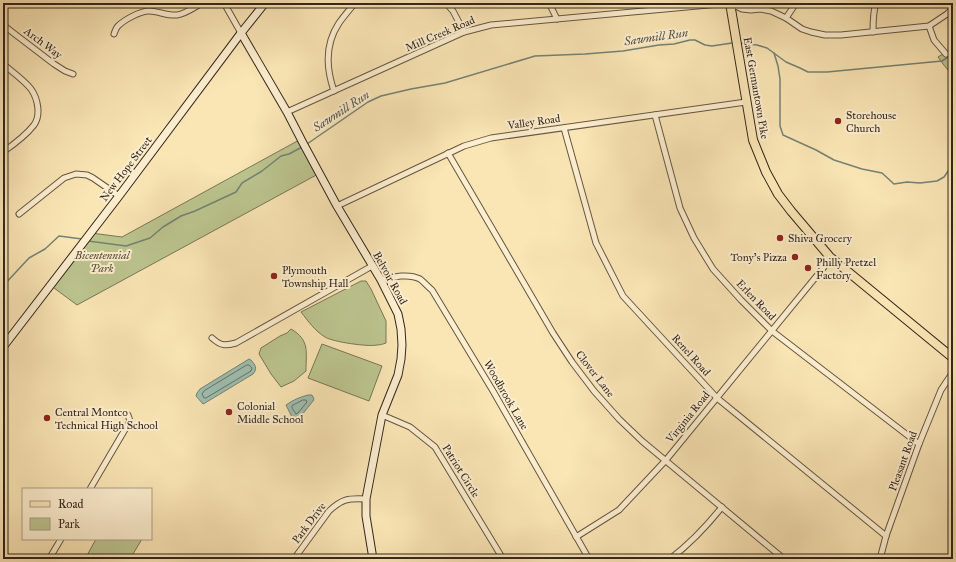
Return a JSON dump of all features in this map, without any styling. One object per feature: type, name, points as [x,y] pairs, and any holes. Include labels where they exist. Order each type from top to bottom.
[{"type":"main road","name":"East Germantown Pike","points":[[730,3],[753,140],[768,177],[778,194],[830,257],[953,358]]},
{"type":"street","points":[[114,34],[117,26],[138,13],[147,11],[176,15],[202,3]]},
{"type":"street","points":[[224,3],[241,33]]},
{"type":"street","name":"New Hope Street","points":[[3,347],[265,3]]},
{"type":"street","points":[[334,91],[330,79],[328,58],[329,45],[340,22],[355,3]]},
{"type":"street","points":[[446,3],[453,10],[464,32]]},
{"type":"street","points":[[549,3],[557,19]]},
{"type":"street","points":[[665,3],[668,9]]},
{"type":"street","points":[[730,3],[742,9],[772,11],[786,18],[802,29],[826,35],[841,35],[930,26],[953,8]]},
{"type":"street","name":"Mill Creek Road","points":[[287,112],[464,32],[491,25],[730,3]]},
{"type":"street","points":[[786,18],[796,3]]},
{"type":"street","points":[[873,32],[874,8],[876,3]]},
{"type":"street","name":"Arch Way","points":[[3,25],[54,64],[73,74]]},
{"type":"street","points":[[930,26],[934,40],[946,54]]},
{"type":"street","name":"Belvoir Road","points":[[241,33],[381,280],[398,314],[401,329],[401,359],[398,375],[382,415],[366,499],[366,516],[373,559]]},
{"type":"street","points":[[3,152],[33,126],[36,121],[38,110],[36,97],[31,90],[4,66]]},
{"type":"street","name":"Valley Road","points":[[338,206],[448,153],[464,146],[491,138],[746,102]]},
{"type":"street","name":"Erlen Road","points":[[655,115],[680,208],[694,238],[713,269],[772,331],[919,444]]},
{"type":"street","name":"Renel Road","points":[[564,128],[596,243],[624,296],[717,398],[886,536]]},
{"type":"street","name":"Clover Lane","points":[[448,153],[553,333],[594,392],[619,419],[642,440],[784,559]]},
{"type":"street","points":[[19,214],[64,178],[76,174],[87,175],[93,178],[119,196]]},
{"type":"street","name":"Virginia Road","points":[[576,537],[619,510],[666,460],[828,262],[830,257]]},
{"type":"street","points":[[212,338],[218,343],[224,345],[236,343],[251,336],[372,266]]},
{"type":"street","name":"Woodbrook Lane","points":[[381,280],[396,276],[413,277],[421,280],[432,290],[493,391],[589,559]]},
{"type":"street","name":"Pleasant Road","points":[[880,559],[886,536],[919,444],[941,390],[953,372]]},
{"type":"street","points":[[91,488],[130,421],[128,415]]},
{"type":"street","name":"Patriot Circle","points":[[382,415],[410,427],[435,447],[504,559]]},
{"type":"street","name":"Park Drive","points":[[294,559],[329,511],[336,504],[343,500],[353,498],[366,499]]},
{"type":"street","points":[[672,559],[705,527],[722,506]]},
{"type":"street","points":[[49,559],[60,540]]},
{"type":"green space","points":[[953,48],[953,76],[938,57]]},
{"type":"green space","name":"Bicentennial Park","points":[[301,139],[320,173],[77,305],[50,285],[91,233],[122,237]]},
{"type":"green space","points":[[361,281],[366,281],[371,289],[386,321],[386,343],[379,345],[359,345],[329,339],[321,335],[301,312]]},
{"type":"green space","points":[[291,329],[297,333],[306,347],[306,371],[294,381],[281,387],[259,354],[261,348],[287,333]]},
{"type":"green space","points":[[322,344],[382,366],[369,401],[308,378]]},
{"type":"green space","points":[[95,540],[141,540],[130,559],[85,559]]},
{"type":"water","points":[[249,359],[254,363],[255,370],[253,374],[203,404],[196,396],[200,389]]},
{"type":"water","points":[[308,395],[312,395],[314,399],[296,421],[293,419],[286,405]]},
{"type":"waterway","name":"Sawmill Run","points":[[307,144],[368,102],[381,96],[445,83],[535,56],[623,51],[674,44],[690,40],[695,40],[705,45],[712,46],[732,43]]},
{"type":"waterway","points":[[740,43],[767,48],[786,62],[808,72],[827,72],[942,61],[953,54]]},
{"type":"waterway","name":"Sawmill Run","points":[[774,53],[780,79],[780,126],[783,135],[834,160],[862,169],[882,173],[894,184],[937,181],[944,177],[953,164]]},
{"type":"waterway","name":"Sawmill Run","points":[[88,241],[126,246],[150,238],[163,227],[181,216],[236,192],[242,183],[262,171],[281,156],[289,154],[302,147]]},
{"type":"waterway","name":"Sawmill Run","points":[[3,286],[29,258],[45,249],[59,236],[82,239]]},
{"type":"place","name":"Storehouse Church","points":[[838,121]]},
{"type":"place","name":"Shiva Grocery","points":[[780,238]]},
{"type":"place","name":"Tony's Pizza","points":[[795,257]]},
{"type":"place","name":"Philly Pretzel Factory","points":[[808,268]]},
{"type":"place","name":"Plymouth Township Hall","points":[[274,276]]},
{"type":"place","name":"Colonial Middle School","points":[[229,412]]},
{"type":"place","name":"Central Montco Technical High School","points":[[47,418]]}]
